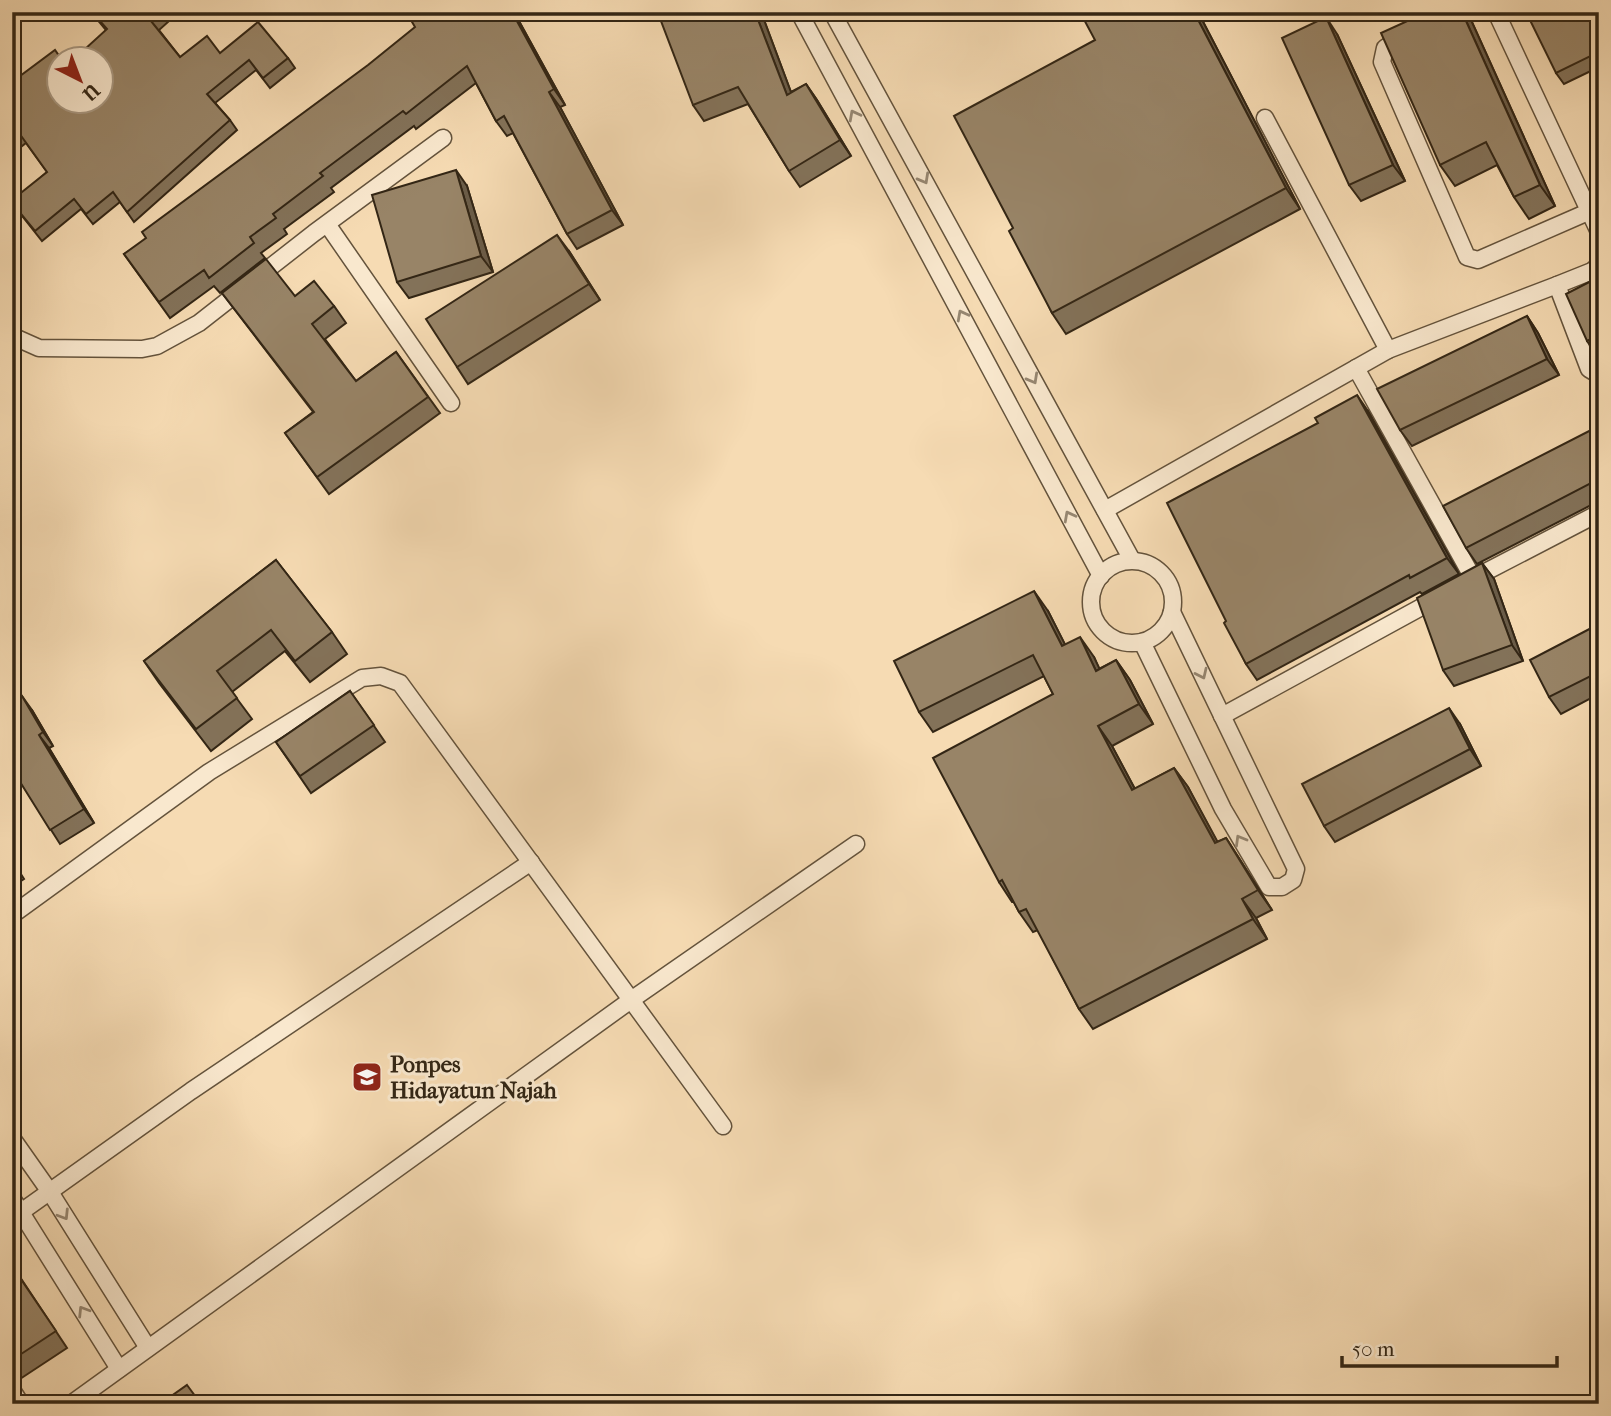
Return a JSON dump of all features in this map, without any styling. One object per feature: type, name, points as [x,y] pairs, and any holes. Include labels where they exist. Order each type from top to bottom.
[{"type":"lane","points":[[800,12],[1101,576]]},
{"type":"lane","points":[[832,12],[1132,560]]},
{"type":"lane","points":[[1496,12],[1599,232]]},
{"type":"lane","points":[[1414,30],[1390,42],[1382,54],[1382,62],[1467,257],[1478,260],[1588,212]]},
{"type":"lane","points":[[1265,118],[1388,351]]},
{"type":"lane","points":[[12,336],[39,348],[142,349],[157,346],[199,323],[443,138]]},
{"type":"lane","points":[[327,224],[451,403]]},
{"type":"lane","points":[[1105,510],[1388,351],[1592,271],[1599,265]]},
{"type":"lane","points":[[1557,285],[1589,369],[1599,375]]},
{"type":"lane","points":[[1356,368],[1461,585]]},
{"type":"lane","points":[[1222,716],[1599,513]]},
{"type":"lane","points":[[1132,560],[1158,569],[1168,581],[1173,596],[1172,612],[1165,626],[1155,636],[1142,642],[1127,643],[1114,639],[1102,630],[1094,618],[1090,604],[1092,590],[1101,576],[1119,562],[1132,560]]},
{"type":"lane","points":[[1142,642],[1223,809],[1269,887],[1282,887],[1293,880],[1296,869],[1172,612]]},
{"type":"lane","points":[[12,915],[209,772],[362,678],[381,676],[400,684],[723,1126]]},
{"type":"lane","points":[[71,1404],[631,1000],[856,844]]},
{"type":"lane","points":[[120,1369],[17,1205],[50,1192],[191,1091],[531,862]]},
{"type":"lane","points":[[12,1138],[50,1192],[148,1348]]},
{"type":"lane","points":[[12,1390],[21,1404]]},
{"type":"building","points":[[92,12],[161,12],[151,21],[180,57],[207,36],[220,53],[258,22],[288,58],[263,78],[249,60],[207,94],[230,120],[127,212],[113,192],[86,214],[74,199],[35,231],[12,200],[47,172],[19,133],[12,139],[12,82],[46,57],[46,116],[116,116],[116,46],[88,46],[107,29]]},
{"type":"building","points":[[412,12],[512,12],[554,89],[549,92],[612,210],[567,234],[504,116],[496,121],[467,66],[406,114],[403,111],[320,173],[323,176],[273,214],[276,218],[250,237],[254,243],[209,278],[204,270],[159,302],[124,254],[146,238],[142,232],[368,65],[415,27],[408,15]]},
{"type":"building","points":[[684,12],[755,12],[787,95],[806,84],[840,140],[789,171],[738,87],[693,105],[661,21]]},
{"type":"building","points":[[1080,12],[1194,12],[1286,188],[1052,313],[1009,231],[1013,228],[954,116],[1095,40]]},
{"type":"building","points":[[1427,12],[1462,12],[1540,185],[1514,197],[1486,142],[1440,165],[1381,33]]},
{"type":"building","points":[[1526,12],[1599,12],[1599,52],[1556,73]]},
{"type":"building","points":[[1326,17],[1393,165],[1349,185],[1282,38]]},
{"type":"building","points":[[456,170],[481,256],[397,282],[372,195]]},
{"type":"building","points":[[557,235],[589,284],[457,367],[426,319]]},
{"type":"building","points":[[266,259],[295,296],[314,281],[334,306],[312,324],[356,381],[396,352],[428,397],[317,477],[285,433],[314,412],[222,293]]},
{"type":"building","points":[[1599,277],[1599,335],[1587,341],[1566,294]]},
{"type":"building","points":[[1527,316],[1547,359],[1400,430],[1377,389]]},
{"type":"building","points":[[1357,395],[1447,558],[1410,578],[1409,575],[1246,664],[1167,503],[1318,423],[1315,418]]},
{"type":"building","points":[[1599,426],[1599,479],[1466,548],[1443,506]]},
{"type":"building","points":[[276,560],[332,632],[295,661],[271,630],[217,671],[237,698],[196,729],[144,661]]},
{"type":"building","points":[[1482,563],[1512,645],[1443,670],[1417,598]]},
{"type":"building","points":[[1034,591],[1062,646],[1080,637],[1096,671],[1116,660],[1139,704],[1098,726],[1132,790],[1174,768],[1215,843],[1226,838],[1258,890],[1242,899],[1253,919],[1079,1009],[1026,909],[1019,912],[1002,880],[999,882],[933,758],[1053,694],[1033,655],[919,712],[894,661]]},
{"type":"building","points":[[1599,624],[1599,672],[1549,697],[1530,660]]},
{"type":"building","points":[[350,691],[374,725],[300,776],[276,742]]},
{"type":"building","points":[[22,696],[43,732],[39,735],[84,809],[50,830],[12,769],[12,702]]},
{"type":"building","points":[[1449,708],[1470,749],[1324,826],[1302,784]]},
{"type":"building","points":[[12,1266],[56,1331],[12,1360]]},
{"type":"building","points":[[187,1385],[201,1404],[160,1404]]},
{"type":"place","name":"Ponpes Hidayatun Najah","points":[[367,1077]]}]
